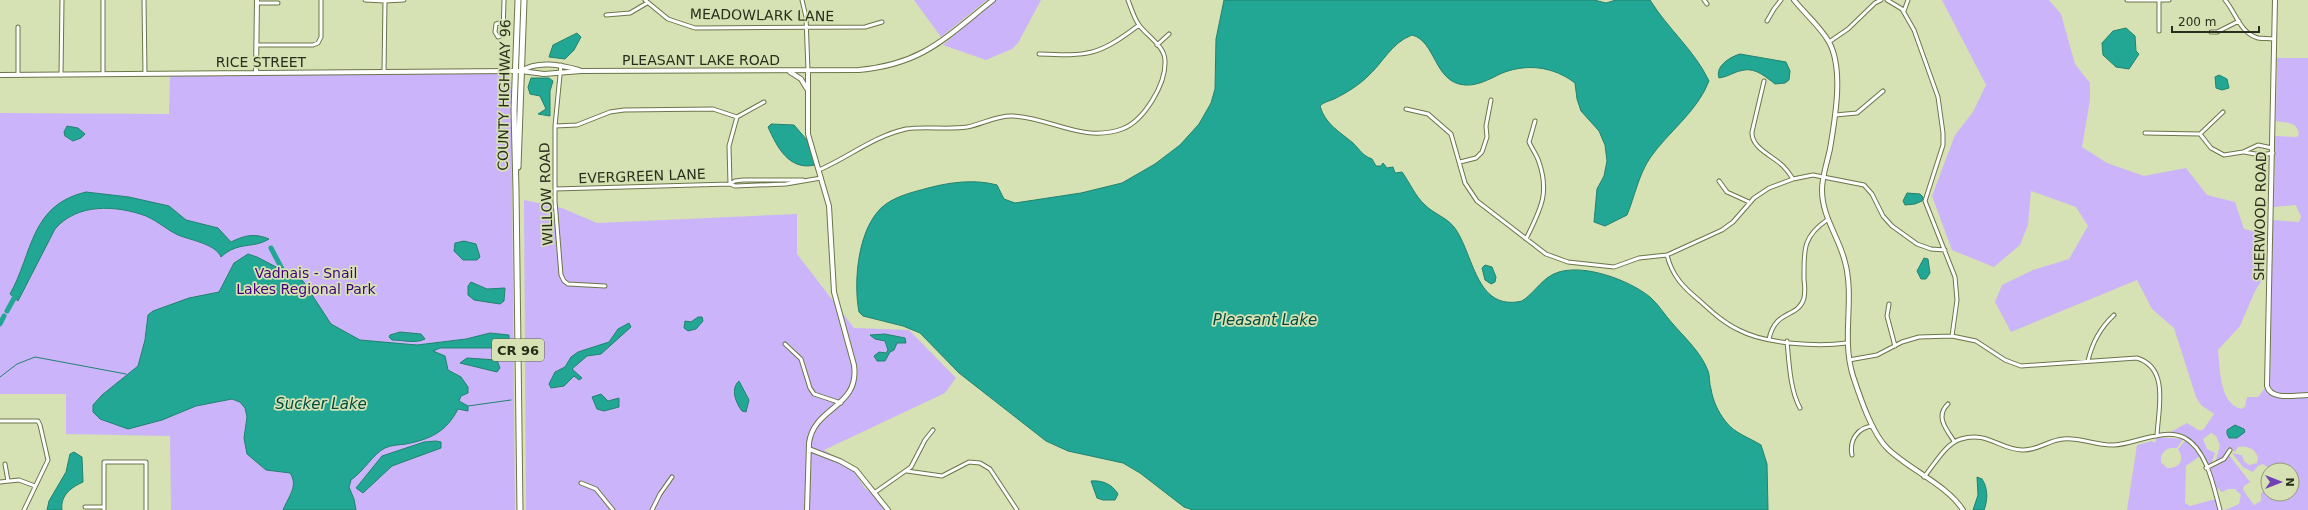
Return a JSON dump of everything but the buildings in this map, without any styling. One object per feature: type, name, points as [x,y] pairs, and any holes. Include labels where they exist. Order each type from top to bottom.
[{"type":"main road","name":"COUNTY HIGHWAY 96","points":[[518,0],[513,145],[516,190],[520,510]]},
{"type":"main road","name":"COUNTY HIGHWAY 96","points":[[516,190],[524,0]]},
{"type":"street","points":[[61,75],[62,0]]},
{"type":"street","points":[[103,0],[103,74]]},
{"type":"street","points":[[144,0],[145,74]]},
{"type":"street","points":[[257,45],[313,45],[318,43],[321,37],[321,0]]},
{"type":"street","points":[[365,0],[404,0]]},
{"type":"street","points":[[503,22],[496,24],[495,32],[498,37],[503,35],[504,0]]},
{"type":"street","points":[[802,0],[807,27],[808,134],[830,215],[834,292],[855,371],[851,391],[840,403],[816,423],[811,433],[808,449],[807,510]]},
{"type":"street","name":"PLEASANT LAKE ROAD","points":[[521,71],[538,74],[560,74],[581,71],[808,71],[872,69],[911,59],[933,48],[993,0]]},
{"type":"street","points":[[819,170],[877,138],[919,128],[966,127],[1008,116],[1027,118],[1086,134],[1109,133],[1127,127],[1137,121],[1147,108],[1161,81],[1165,60],[1164,53],[1139,25],[1128,0]]},
{"type":"street","points":[[1704,0],[1707,4]]},
{"type":"street","points":[[1768,21],[1774,9],[1782,0]]},
{"type":"street","points":[[1794,0],[1829,42],[1837,68],[1835,115],[1824,176],[1822,198],[1828,220],[1844,257],[1847,270],[1847,343],[1849,360],[1873,426],[1887,449],[1949,494],[1963,510]]},
{"type":"street","points":[[1829,42],[1848,29],[1875,3],[1881,0]]},
{"type":"street","points":[[1887,0],[1896,4],[1904,11],[1922,50],[1939,106],[1943,133],[1943,145],[1925,201],[1953,268],[1957,291],[1952,336]]},
{"type":"street","points":[[1904,11],[1908,0]]},
{"type":"street","points":[[2127,0],[2169,0]]},
{"type":"street","points":[[2159,0],[2159,31]]},
{"type":"street","points":[[2225,0],[2239,21],[2252,36],[2275,39]]},
{"type":"street","name":"SHERWOOD ROAD","points":[[2275,0],[2267,386],[2269,391],[2274,395],[2308,395]]},
{"type":"street","points":[[384,72],[385,1]]},
{"type":"street","name":"MEADOWLARK LANE","points":[[606,15],[630,13],[646,1],[668,19],[695,28],[865,27],[882,22]]},
{"type":"street","points":[[256,73],[257,2],[278,3]]},
{"type":"street","points":[[2211,32],[2217,32],[2239,21]]},
{"type":"street","points":[[1039,54],[1074,55],[1091,53],[1104,49],[1117,42],[1139,25]]},
{"type":"street","points":[[18,27],[18,75]]},
{"type":"street","points":[[1157,45],[1169,34]]},
{"type":"street","name":"PLEASANT LAKE ROAD","points":[[521,71],[537,65],[561,65],[581,71]]},
{"type":"street","name":"WILLOW ROAD","points":[[561,65],[555,126],[555,226],[562,278],[568,284],[605,286]]},
{"type":"street","points":[[786,70],[794,73],[801,79],[808,94]]},
{"type":"street","name":"RICE STREET","points":[[0,75],[521,71]]},
{"type":"street","points":[[1764,81],[1752,138],[1757,145],[1783,166],[1793,179]]},
{"type":"street","points":[[1835,115],[1857,113],[1883,91]]},
{"type":"street","points":[[1460,162],[1476,158],[1482,152],[1487,137],[1486,126],[1491,100]]},
{"type":"street","points":[[730,184],[729,146],[737,117],[764,102]]},
{"type":"street","points":[[555,126],[577,125],[606,114],[624,110],[713,109],[737,117]]},
{"type":"street","points":[[1406,109],[1428,114],[1448,130],[1454,140],[1465,182],[1473,197],[1550,257],[1568,262],[1602,267],[1614,267],[1639,258],[1667,255],[1722,230],[1733,222],[1749,202],[1769,188],[1806,176],[1824,176],[1864,185],[1872,194],[1883,216],[1892,226],[1917,244],[1931,249],[1945,250]]},
{"type":"street","points":[[2145,133],[2200,134],[2223,112]]},
{"type":"street","points":[[1526,239],[1542,208],[1545,192],[1539,161],[1529,142],[1536,120]]},
{"type":"street","points":[[2200,134],[2211,148],[2224,155],[2243,152],[2255,152],[2257,154],[2273,153]]},
{"type":"street","points":[[2243,152],[2262,145],[2273,148]]},
{"type":"street","points":[[2255,147],[2255,152]]},
{"type":"street","name":"EVERGREEN LANE","points":[[555,189],[730,184],[735,186],[773,185],[821,178]]},
{"type":"street","name":"EVERGREEN LANE","points":[[730,184],[735,181],[759,179],[807,180]]},
{"type":"street","points":[[1719,181],[1727,192],[1749,202]]},
{"type":"street","points":[[1769,338],[1775,322],[1796,310],[1803,300],[1807,243],[1812,232],[1828,220]]},
{"type":"street","points":[[1667,255],[1671,269],[1677,279],[1719,318],[1740,331],[1769,338],[1814,345],[1847,343]]},
{"type":"street","points":[[1889,304],[1888,316],[1895,346]]},
{"type":"street","points":[[2088,361],[2099,333],[2114,315]]},
{"type":"street","points":[[1849,360],[1877,355],[1919,337],[1952,336],[1976,341],[2005,360],[2021,366],[2088,361],[2101,362],[2132,357],[2141,359],[2152,367],[2160,383],[2157,436]]},
{"type":"street","points":[[1787,341],[1796,400],[1800,408]]},
{"type":"street","points":[[785,344],[801,359],[810,388],[814,394],[840,403]]},
{"type":"street","points":[[1948,404],[1942,412],[1942,420],[1954,442]]},
{"type":"street","points":[[0,421],[38,421],[48,460],[24,510]]},
{"type":"street","points":[[1852,455],[1852,442],[1856,435],[1862,429],[1873,426]]},
{"type":"street","points":[[874,494],[907,471],[917,458],[927,436],[933,430]]},
{"type":"street","points":[[1924,477],[1954,442],[1968,437],[1980,437],[2023,450],[2038,448],[2063,439],[2114,445],[2157,436],[2175,435],[2187,439],[2198,450],[2206,468],[2220,510]]},
{"type":"street","points":[[808,449],[851,466],[888,510]]},
{"type":"street","points":[[2206,468],[2224,459],[2230,450]]},
{"type":"street","points":[[85,507],[104,508],[104,462],[146,462],[146,510]]},
{"type":"street","points":[[907,471],[942,476],[969,462],[980,462],[990,469],[1017,510]]},
{"type":"street","points":[[5,464],[8,481]]},
{"type":"street","points":[[652,510],[660,494],[672,477]]},
{"type":"street","points":[[0,482],[24,481],[35,486]]},
{"type":"street","points":[[581,483],[596,489],[613,510]]},
{"type":"green space","points":[[914,0],[987,0],[941,37]]},
{"type":"green space","points":[[996,0],[1041,0],[1018,43],[1012,49],[986,60],[943,45]]},
{"type":"green space","points":[[1942,0],[2049,0],[2061,14],[2075,64],[2090,83],[2090,100],[2082,147],[2107,163],[2144,176],[2186,168],[2207,195],[2235,202],[2244,229],[2265,234],[2262,280],[2255,291],[2240,326],[2218,350],[2220,375],[2228,400],[2241,409],[2245,407],[2247,397],[2258,397],[2265,388],[2268,393],[2277,398],[2290,399],[2308,397],[2308,510],[2225,510],[2239,504],[2241,495],[2235,489],[2228,489],[2222,492],[2219,490],[2213,482],[2209,470],[2229,455],[2250,482],[2244,486],[2243,490],[2254,505],[2260,502],[2300,502],[2300,462],[2260,462],[2260,465],[2253,472],[2243,467],[2232,453],[2242,455],[2244,461],[2249,465],[2257,463],[2257,455],[2251,448],[2238,447],[2235,452],[2228,447],[2223,458],[2215,463],[2220,445],[2216,436],[2211,433],[2203,439],[2207,449],[2215,453],[2211,465],[2208,466],[2197,446],[2193,442],[2183,437],[2167,434],[2187,423],[2198,430],[2203,430],[2214,414],[2201,405],[2196,397],[2174,328],[2152,309],[2137,280],[2011,332],[1995,302],[2002,285],[2033,270],[2069,259],[2088,226],[2076,207],[2031,191],[2028,225],[2020,245],[1994,267],[1952,250],[1932,196],[1955,135],[1973,112],[1986,85]]},
{"type":"green space","points":[[2277,58],[2308,58],[2308,393],[2276,393],[2270,387],[2273,220],[2299,222],[2301,217],[2296,205],[2274,207],[2275,136],[2297,137],[2299,134],[2296,127],[2290,123],[2276,121]]},
{"type":"green space","name":"Vadnais - Snail Lakes Regional Park","points":[[505,74],[511,80],[515,510],[171,510],[170,436],[66,434],[66,394],[0,394],[0,113],[169,114],[170,76]]},
{"type":"green space","points":[[524,200],[562,208],[597,223],[797,214],[797,254],[854,328],[909,330],[956,378],[945,393],[824,450],[851,466],[864,487],[890,510],[526,510]]},
{"type":"green space","points":[[2157,437],[2183,439],[2177,448],[2167,449],[2163,453],[2161,462],[2167,468],[2175,467],[2180,463],[2181,457],[2178,449],[2186,440],[2200,456],[2186,466],[2185,503],[2190,506],[2216,499],[2219,510],[2127,510],[2137,445],[2152,441],[2155,443]]},
{"type":"water","name":"Pleasant Lake","points":[[1224,0],[1594,0],[1606,3],[1616,0],[1650,0],[1657,11],[1689,50],[1709,81],[1704,92],[1690,112],[1657,148],[1650,158],[1640,179],[1627,215],[1605,226],[1594,222],[1597,189],[1604,176],[1607,161],[1605,145],[1599,131],[1581,111],[1577,99],[1575,83],[1558,73],[1539,68],[1519,68],[1500,74],[1483,82],[1470,85],[1455,83],[1441,70],[1426,45],[1420,39],[1412,35],[1398,43],[1373,72],[1360,83],[1344,94],[1320,106],[1329,123],[1364,154],[1372,159],[1376,166],[1381,166],[1383,163],[1387,168],[1393,167],[1395,173],[1402,172],[1421,201],[1454,227],[1461,238],[1478,278],[1485,289],[1494,298],[1506,302],[1522,301],[1548,277],[1559,272],[1570,270],[1581,270],[1606,275],[1631,285],[1650,297],[1701,357],[1709,373],[1710,387],[1718,410],[1729,426],[1761,445],[1767,464],[1768,510],[1193,510],[1184,507],[1140,473],[1123,463],[1068,451],[1046,441],[959,373],[920,333],[903,326],[863,316],[859,312],[857,299],[858,269],[864,239],[869,225],[877,213],[886,204],[896,198],[928,188],[963,182],[980,182],[997,185],[1004,199],[1015,203],[1081,193],[1122,183],[1155,164],[1180,145],[1199,124],[1211,103],[1215,89],[1216,39]]},
{"type":"water","points":[[2126,28],[2135,36],[2136,51],[2139,54],[2129,69],[2116,67],[2103,55],[2102,43],[2113,31]]},
{"type":"water","points":[[577,33],[581,37],[574,50],[565,59],[549,57],[553,45]]},
{"type":"water","points":[[1740,54],[1786,62],[1790,71],[1789,80],[1785,83],[1775,84],[1753,70],[1741,71],[1719,78],[1718,74],[1721,66],[1732,57]]},
{"type":"water","points":[[2219,75],[2227,79],[2229,88],[2222,90],[2216,88],[2215,77]]},
{"type":"water","points":[[531,78],[549,78],[553,81],[550,91],[550,116],[538,114],[546,109],[540,96],[530,94],[528,87]]},
{"type":"water","points":[[771,124],[794,125],[807,140],[815,165],[806,166],[798,164],[785,156],[775,142],[768,127]]},
{"type":"water","points":[[67,126],[78,128],[85,134],[81,138],[73,141],[65,136],[64,132]]},
{"type":"water","points":[[86,192],[129,197],[169,206],[186,220],[218,228],[231,242],[255,235],[269,239],[257,244],[233,249],[221,257],[214,249],[202,243],[178,235],[146,216],[134,212],[110,208],[86,211],[74,214],[55,229],[18,301],[10,294],[18,278],[29,247],[43,219],[54,208],[68,198]]},
{"type":"water","points":[[1907,193],[1920,194],[1923,197],[1922,201],[1915,204],[1905,205],[1903,201]]},
{"type":"water","points":[[464,241],[476,244],[480,257],[477,260],[463,260],[454,251],[455,243]]},
{"type":"water","name":"Sucker Lake","points":[[248,254],[257,257],[303,281],[331,324],[360,340],[417,345],[466,339],[490,333],[509,335],[509,348],[440,348],[433,351],[445,356],[448,370],[461,377],[468,387],[468,393],[461,396],[459,401],[468,406],[468,411],[458,409],[443,429],[430,437],[415,442],[387,447],[376,454],[351,480],[349,487],[354,499],[356,510],[283,510],[293,487],[290,473],[266,470],[247,454],[244,438],[247,417],[245,408],[240,402],[232,399],[196,406],[162,420],[128,429],[100,419],[93,412],[93,405],[102,395],[138,366],[145,340],[148,315],[153,311],[189,298],[219,292],[234,263]]},
{"type":"water","points":[[1924,258],[1928,259],[1930,273],[1926,279],[1921,279],[1917,271]]},
{"type":"water","points":[[1485,265],[1492,267],[1496,277],[1495,282],[1491,284],[1485,280],[1482,268]]},
{"type":"water","points":[[471,282],[487,289],[505,288],[504,301],[500,304],[474,300],[468,295],[468,286]]},
{"type":"water","points":[[698,317],[702,317],[703,321],[696,329],[688,331],[684,328],[685,321],[691,322]]},
{"type":"water","points":[[629,323],[631,327],[601,354],[587,356],[572,369],[582,378],[579,380],[574,376],[564,386],[551,388],[549,384],[555,372],[565,367],[571,357],[578,352],[609,342],[618,329]]},
{"type":"water","points":[[400,332],[421,334],[425,339],[409,341],[392,340],[389,337],[390,335]]},
{"type":"water","points":[[885,334],[905,338],[906,343],[897,343],[894,350],[890,352],[885,361],[877,361],[874,356],[879,352],[886,353],[888,350],[885,341],[875,339],[870,335]]},
{"type":"water","points":[[467,358],[497,360],[500,368],[497,372],[460,363]]},
{"type":"water","points":[[739,381],[749,400],[746,412],[742,411],[734,392],[736,384]]},
{"type":"water","points":[[601,394],[608,401],[619,398],[619,407],[604,411],[597,409],[592,397]]},
{"type":"water","points":[[2235,425],[2244,429],[2245,432],[2237,438],[2229,438],[2227,430]]},
{"type":"water","points":[[424,442],[441,442],[441,448],[392,466],[363,493],[356,488],[382,456]]},
{"type":"water","points":[[74,452],[82,457],[83,482],[71,489],[65,496],[62,510],[47,510],[49,501],[66,472],[70,454]]},
{"type":"water","points":[[1977,477],[1982,479],[1986,490],[1987,498],[1984,510],[1973,510],[1978,495]]},
{"type":"water","points":[[1091,481],[1099,481],[1110,485],[1118,494],[1115,500],[1103,500],[1097,498]]},
{"type":"waterway","points":[[271,248],[282,269]]},
{"type":"waterway","points":[[7,311],[17,293]]},
{"type":"waterway","points":[[0,324],[4,316]]},
{"type":"waterway","points":[[0,377],[17,364],[35,357],[126,374]]},
{"type":"waterway","points":[[468,406],[511,400]]}]
